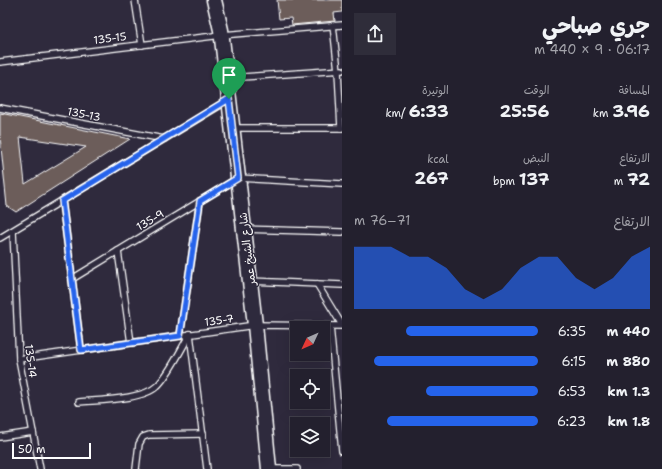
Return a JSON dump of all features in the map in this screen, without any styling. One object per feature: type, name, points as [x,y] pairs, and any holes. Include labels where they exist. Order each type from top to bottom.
[{"type":"street","name":"شارع الشيخ عمر","points":[[214,0],[221,32],[233,128],[269,469]]},
{"type":"street","name":"شارع الشيخ عمر","points":[[221,32],[226,0]]},
{"type":"lane","points":[[135,0],[142,45]]},
{"type":"lane","points":[[233,128],[342,128],[340,71],[333,25]]},
{"type":"lane","name":"135-15","points":[[0,62],[142,45],[221,32],[342,25]]},
{"type":"lane","points":[[227,78],[340,71]]},
{"type":"lane","points":[[0,238],[229,99]]},
{"type":"lane","name":"135-13","points":[[0,108],[164,139]]},
{"type":"lane","points":[[238,178],[342,184]]},
{"type":"lane","name":"135-9","points":[[72,279],[238,178]]},
{"type":"lane","points":[[62,201],[81,350]]},
{"type":"lane","points":[[180,336],[200,201]]},
{"type":"lane","points":[[244,229],[342,232]]},
{"type":"lane","name":"135-14","points":[[13,231],[19,359],[40,469]]},
{"type":"lane","points":[[118,251],[131,343]]},
{"type":"lane","points":[[250,281],[342,285]]},
{"type":"lane","points":[[317,284],[342,326]]},
{"type":"lane","name":"135-7","points":[[19,359],[255,325],[290,325]]},
{"type":"lane","points":[[330,326],[342,452]]},
{"type":"lane","name":"135-7","points":[[330,326],[342,326]]},
{"type":"lane","points":[[79,402],[132,397],[146,393],[157,387],[171,367],[190,334]]},
{"type":"lane","points":[[190,334],[207,469]]},
{"type":"lane","points":[[0,437],[33,432]]},
{"type":"lane","points":[[136,469],[139,444],[143,437],[149,435],[203,434]]},
{"type":"lane","points":[[269,469],[297,469]]},
{"type":"building","points":[[277,0],[342,0],[342,12],[334,13],[335,21],[292,25],[291,18],[279,19]]},
{"type":"building","points":[[0,113],[130,139],[16,212],[7,206],[0,137]],"holes":[[[20,137],[86,147],[25,184]]]},
{"type":"route","points":[[229,99],[238,178],[200,201],[180,336],[81,350],[62,201],[229,99]]}]
